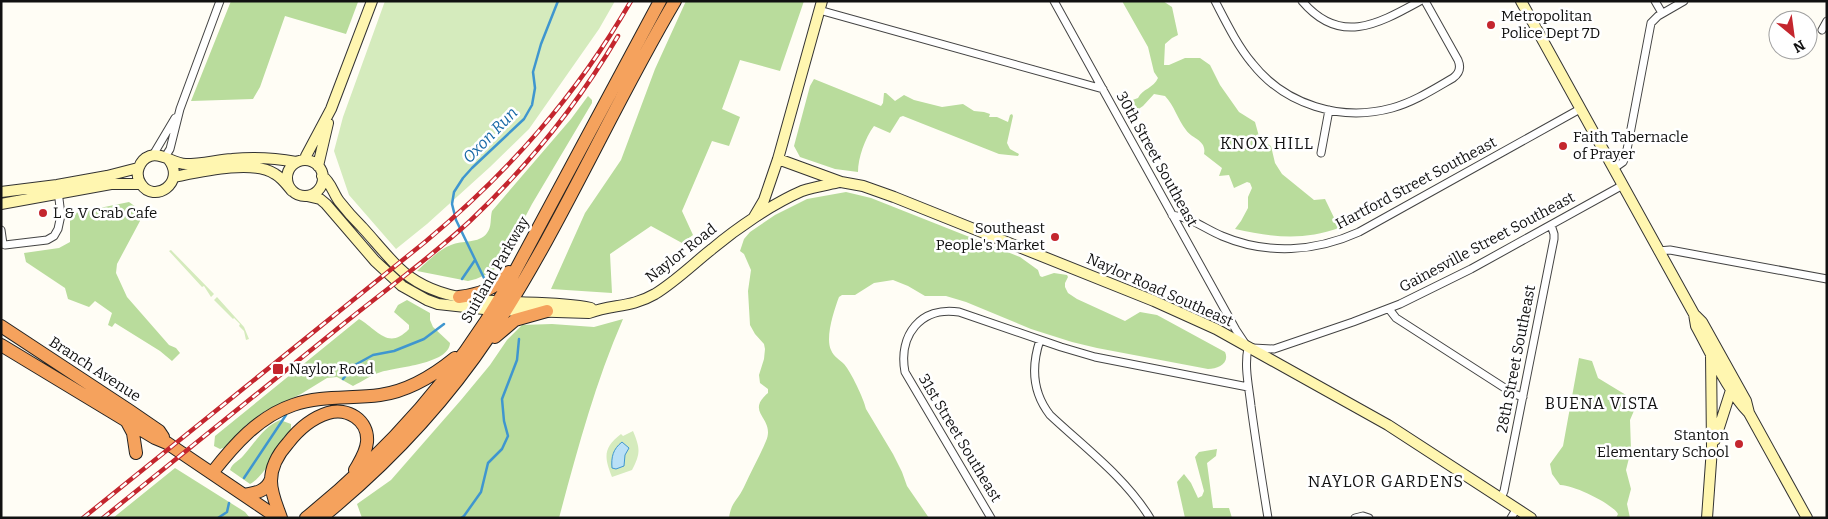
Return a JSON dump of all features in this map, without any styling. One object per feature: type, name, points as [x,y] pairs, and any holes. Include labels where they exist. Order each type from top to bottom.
[{"type":"highway","name":"Suitland Parkway","points":[[306,518],[322,513],[365,480],[407,438],[472,360],[502,306],[526,250],[660,1]]},
{"type":"highway","name":"Suitland Parkway","points":[[322,513],[340,490],[414,416],[449,374],[534,263],[675,1]]},
{"type":"highway","points":[[459,297],[478,294],[493,287],[502,280],[526,250]]},
{"type":"highway","points":[[472,360],[512,322],[522,317],[547,311]]},
{"type":"highway","name":"Branch Avenue","points":[[1,326],[159,431],[168,443]]},
{"type":"highway","name":"Branch Avenue","points":[[1,345],[155,438],[168,443],[244,496],[280,518]]},
{"type":"highway","points":[[212,473],[253,428],[283,409],[316,399],[380,395],[398,391],[431,376],[470,345]]},
{"type":"highway","points":[[244,496],[261,491],[267,487],[274,464],[281,452],[304,426],[328,413],[345,412],[359,420],[365,429],[367,440],[362,458],[340,490]]},
{"type":"highway","points":[[126,420],[133,433],[136,453]]},
{"type":"highway","points":[[271,479],[280,518]]},
{"type":"main road","points":[[292,191],[287,176],[292,166],[306,156],[331,109],[372,1]]},
{"type":"main road","points":[[1521,1],[1658,251],[1694,314],[1702,322],[1733,385],[1740,404],[1749,413],[1807,518]]},
{"type":"main road","points":[[751,221],[759,211],[764,200],[778,158],[821,6]]},
{"type":"main road","points":[[174,177],[224,168],[244,167],[262,169],[274,173],[292,191],[302,196],[312,194],[320,187],[322,176],[318,166],[331,109]]},
{"type":"main road","points":[[167,159],[174,170],[174,177],[169,186],[159,191],[147,189],[141,184],[138,179],[138,168],[144,160],[153,155],[167,159],[176,163],[187,164],[234,158],[301,161],[318,166]]},
{"type":"main road","name":"Naylor Road Southeast","points":[[778,158],[841,182],[864,186],[894,197],[1154,301],[1216,329],[1363,410],[1501,498],[1514,513],[1531,518]]},
{"type":"main road","points":[[1,204],[138,168]]},
{"type":"main road","name":"Naylor Road","points":[[322,176],[326,178],[344,207],[404,273],[426,286],[459,297],[502,306],[547,311],[589,312],[597,309],[624,306],[654,295],[678,278],[730,234],[751,221],[802,191],[841,182]]},
{"type":"main road","points":[[1,192],[57,190],[111,184],[141,184]]},
{"type":"main road","name":"Naylor Road","points":[[307,196],[320,199],[326,204],[375,261],[402,286],[438,304],[502,306],[572,304],[597,309]]},
{"type":"main road","points":[[1694,314],[1696,326],[1711,353],[1733,385]]},
{"type":"main road","points":[[1707,518],[1712,448],[1711,353]]},
{"type":"main road","points":[[1712,448],[1733,385]]},
{"type":"street","points":[[167,159],[180,109],[220,1]]},
{"type":"street","points":[[1054,1],[1103,89]]},
{"type":"street","points":[[1215,1],[1243,52],[1265,78],[1291,96],[1309,104],[1329,110],[1364,113],[1401,105],[1456,76],[1460,67],[1458,60],[1425,1]]},
{"type":"street","points":[[1302,1],[1317,15],[1338,25],[1352,27],[1364,26],[1385,20],[1420,1]]},
{"type":"street","points":[[1655,1],[1662,13]]},
{"type":"street","points":[[1613,169],[1623,162],[1626,155],[1653,21],[1662,13],[1684,1]]},
{"type":"street","name":"30th Street Southeast","points":[[821,6],[1103,89],[1172,216],[1248,348]]},
{"type":"street","points":[[1822,30],[1827,21]]},
{"type":"street","points":[[153,155],[180,109]]},
{"type":"street","name":"Hartford Street Southeast","points":[[1172,216],[1188,219],[1230,239],[1256,246],[1298,249],[1330,243],[1359,232],[1580,109]]},
{"type":"street","points":[[1321,153],[1329,110]]},
{"type":"street","name":"Gainesville Street Southeast","points":[[1248,348],[1274,349],[1389,308],[1471,269],[1622,186]]},
{"type":"street","points":[[1,230],[5,246],[47,240],[54,236],[58,229],[60,215],[57,190]]},
{"type":"street","name":"28th Street Southeast","points":[[1501,498],[1504,491],[1554,239],[1551,225]]},
{"type":"street","points":[[1658,251],[1670,250],[1827,279]]},
{"type":"street","points":[[1389,308],[1396,318],[1514,394],[1523,397]]},
{"type":"street","name":"31st Street Southeast","points":[[992,518],[905,372],[903,354],[908,336],[918,323],[935,313],[951,311],[959,312],[1040,340]]},
{"type":"street","points":[[1150,518],[1138,500],[1117,478],[1050,415],[1042,405],[1034,380],[1035,358],[1040,340],[1095,357],[1248,387]]},
{"type":"street","points":[[1248,348],[1246,359],[1248,387],[1268,518]]},
{"type":"street","points":[[1355,518],[1362,516],[1369,518]]},
{"type":"green space","points":[[231,1],[358,2],[346,34],[285,16],[260,87],[253,99],[191,101]]},
{"type":"green space","points":[[385,1],[615,1],[599,29],[529,129],[427,224],[396,249],[349,195],[334,151],[343,117]]},
{"type":"green space","points":[[686,1],[804,1],[780,71],[740,60],[722,109],[740,117],[729,146],[712,141],[682,211],[693,235],[682,243],[651,226],[610,254],[612,293],[551,289],[585,213],[621,160],[655,69]]},
{"type":"green space","points":[[1122,1],[1163,1],[1172,7],[1178,35],[1165,44],[1164,65],[1169,65],[1185,58],[1200,58],[1210,65],[1220,85],[1239,112],[1255,122],[1260,140],[1271,146],[1275,163],[1282,174],[1314,200],[1325,199],[1339,228],[1313,235],[1300,236],[1274,236],[1235,229],[1248,208],[1248,197],[1252,188],[1250,183],[1247,182],[1234,188],[1229,175],[1219,176],[1222,168],[1204,154],[1201,143],[1186,130],[1165,96],[1154,94],[1143,106],[1134,112],[1136,122],[1133,123],[1124,103],[1138,98],[1158,78],[1154,72],[1148,47]]},
{"type":"green space","points":[[814,79],[881,106],[884,93],[886,93],[895,101],[904,95],[914,100],[942,107],[963,104],[974,111],[990,114],[989,117],[997,117],[1008,122],[1012,114],[1007,143],[1010,149],[1019,154],[1018,156],[999,154],[903,116],[900,117],[890,133],[874,126],[863,148],[858,172],[835,169],[800,157],[794,146],[810,86]]},
{"type":"green space","points":[[588,96],[592,103],[532,204],[502,261],[492,272],[468,281],[417,271],[446,247],[455,243],[480,239],[489,231],[492,211],[571,119]]},
{"type":"green space","points":[[846,192],[871,198],[1020,257],[1038,270],[1042,277],[1054,273],[1067,275],[1065,287],[1068,293],[1077,299],[1125,321],[1140,312],[1157,315],[1225,352],[1226,359],[1219,367],[1208,369],[1097,348],[1031,329],[966,302],[946,296],[925,296],[893,280],[874,283],[855,295],[842,295],[839,297],[831,324],[829,345],[850,373],[866,409],[893,454],[907,486],[929,518],[729,518],[731,508],[742,491],[768,433],[759,411],[761,400],[768,393],[768,389],[760,383],[759,375],[765,349],[764,344],[750,325],[748,291],[751,270],[744,254],[740,251],[744,239],[750,232],[775,215],[807,199]]},
{"type":"green space","points":[[129,202],[140,210],[140,221],[117,264],[116,273],[127,297],[169,345],[176,348],[180,353],[172,361],[160,351],[115,323],[112,327],[108,325],[112,313],[95,301],[89,307],[68,299],[65,288],[26,262],[24,253],[59,248],[70,242],[70,214]]},
{"type":"green space","points":[[171,250],[214,294],[211,297],[204,286],[202,287],[169,251]]},
{"type":"green space","points":[[217,297],[244,327],[249,339],[246,340],[244,331],[239,326],[240,324],[214,300]]},
{"type":"green space","points":[[407,300],[430,313],[433,327],[450,343],[447,350],[441,356],[421,364],[377,373],[353,386],[337,377],[327,378],[301,394],[265,411],[246,425],[226,447],[220,449],[214,446],[215,436],[359,319],[383,336],[395,338],[402,335],[409,329],[409,325],[394,312],[398,305]]},
{"type":"green space","points":[[623,319],[595,392],[559,518],[362,518],[357,504],[391,480],[461,400],[490,365],[507,340],[522,325],[552,324],[594,327]]},
{"type":"green space","points":[[1579,358],[1592,361],[1598,378],[1626,395],[1636,406],[1630,420],[1631,450],[1626,470],[1631,489],[1627,504],[1630,518],[1616,518],[1618,514],[1608,505],[1582,491],[1560,485],[1552,474],[1550,464],[1563,446]]},
{"type":"green space","points":[[280,420],[291,424],[291,431],[255,481],[250,484],[230,470],[264,431]]},
{"type":"green space","points":[[633,431],[638,450],[635,464],[632,470],[612,477],[607,464],[608,448],[621,434],[623,436]]},
{"type":"green space","points":[[1217,449],[1216,456],[1207,463],[1213,508],[1229,508],[1232,518],[1185,518],[1177,482],[1184,474],[1191,483],[1198,498],[1202,496],[1204,491],[1195,457],[1199,452]]},
{"type":"green space","points":[[175,468],[245,512],[250,518],[113,518]]},
{"type":"water","points":[[622,442],[629,448],[625,455],[624,466],[616,469],[612,468],[613,454],[616,447]]},
{"type":"waterway","name":"Oxon Run","points":[[484,278],[456,220],[452,204],[454,192],[472,168],[524,119],[532,105],[535,88],[533,72],[541,44],[558,1]]},
{"type":"waterway","points":[[462,279],[475,260]]},
{"type":"waterway","points":[[343,379],[353,366],[373,355],[394,351],[424,339],[444,324]]},
{"type":"waterway","name":"Oxon Run","points":[[461,518],[481,492],[488,463],[502,449],[508,436],[504,421],[502,399],[517,360],[519,339]]},
{"type":"waterway","points":[[244,478],[286,415]]},
{"type":"waterway","points":[[218,518],[227,512],[229,503]]},
{"type":"railway","points":[[83,518],[425,242],[485,188],[513,160],[564,101],[610,36],[631,1]]},
{"type":"railway","points":[[103,518],[425,260],[470,221],[512,179],[550,134],[586,86],[618,36]]},
{"type":"place","name":"Metropolitan Police Dept 7D","points":[[1491,25]]},
{"type":"place","name":"Faith Tabernacle of Prayer","points":[[1563,146]]},
{"type":"place","name":"L & V Crab Cafe","points":[[43,213]]},
{"type":"place","name":"Southeast People's Market","points":[[1055,237]]},
{"type":"place","name":"Naylor Road","points":[[278,369]]},
{"type":"place","name":"Stanton Elementary School","points":[[1739,444]]},
{"type":"district","name":"KNOX HILL","points":[[1267,143]]},
{"type":"district","name":"BUENA VISTA","points":[[1602,403]]},
{"type":"district","name":"NAYLOR GARDENS","points":[[1386,481]]}]
